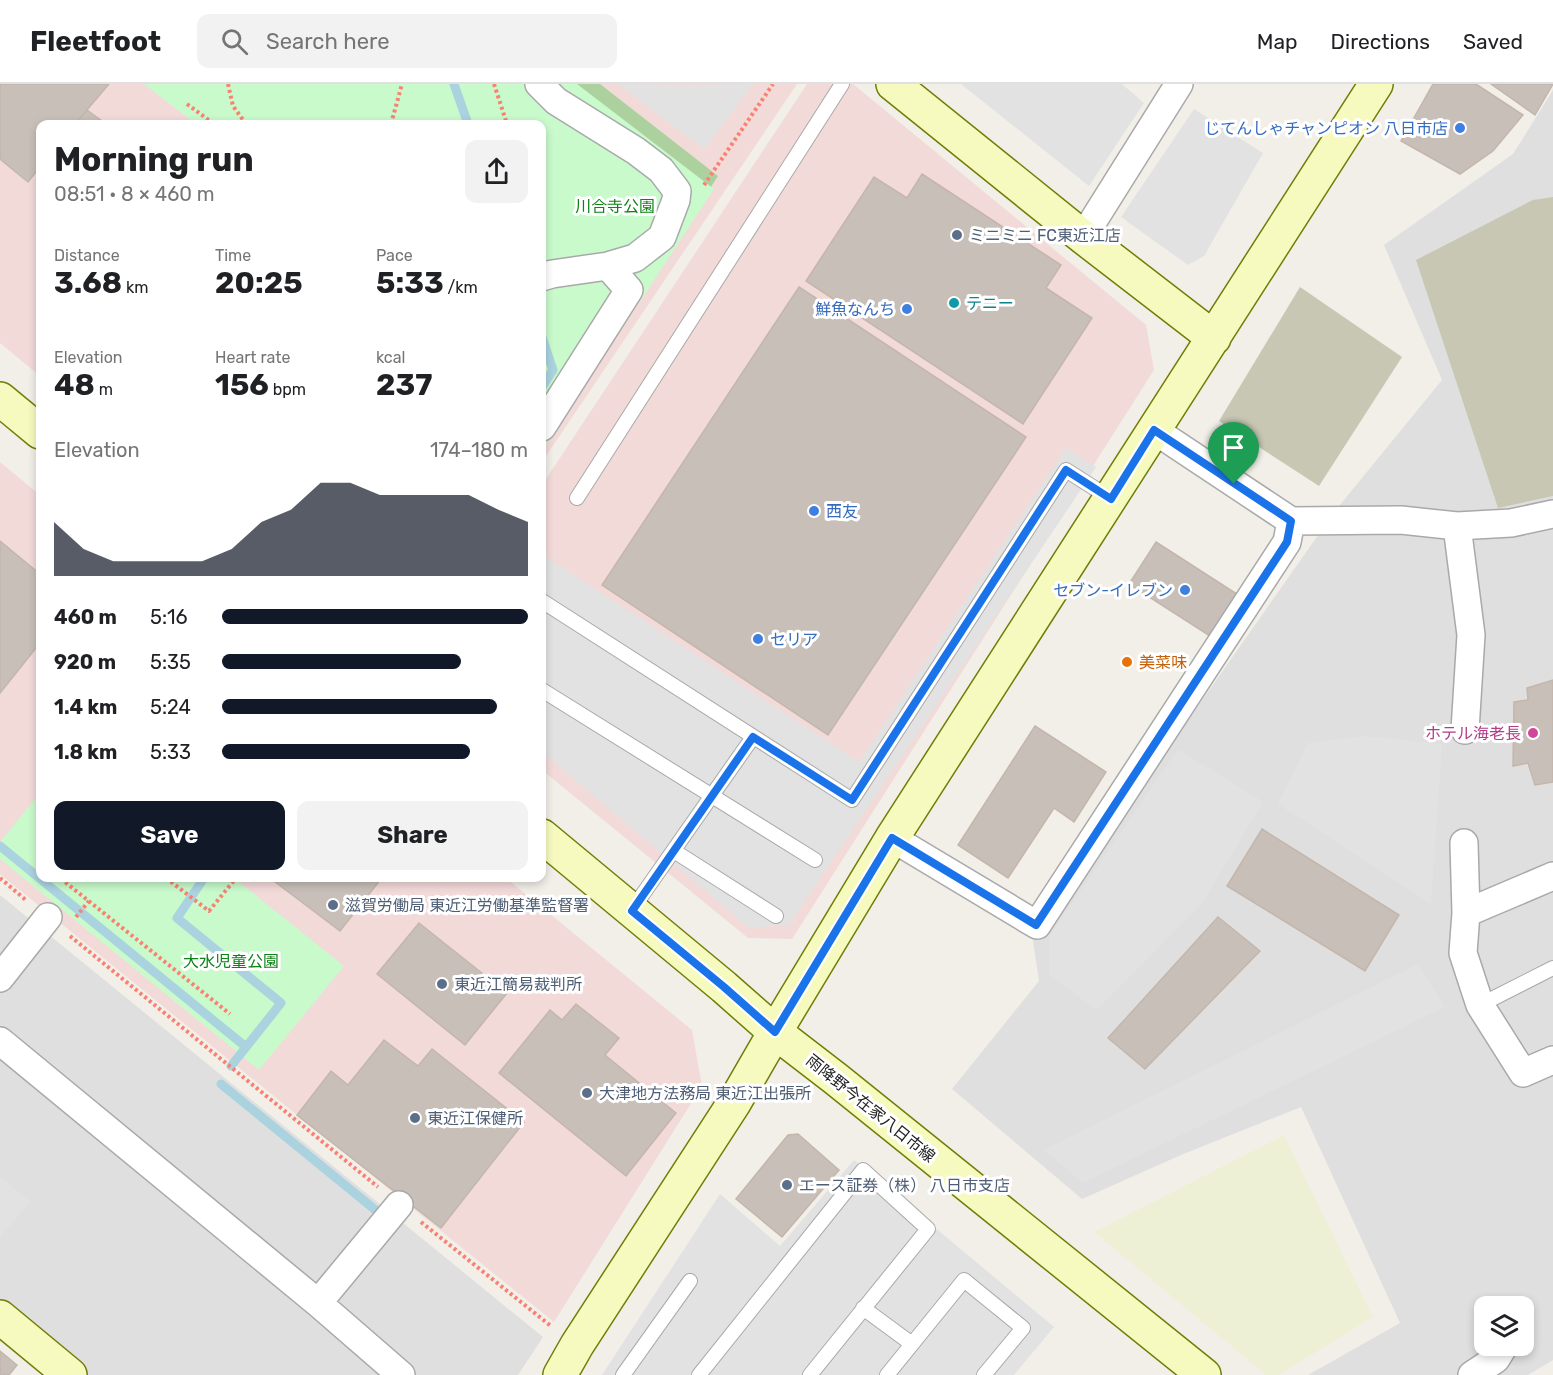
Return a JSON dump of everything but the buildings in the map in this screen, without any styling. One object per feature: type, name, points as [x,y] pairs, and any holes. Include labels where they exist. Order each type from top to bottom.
[{"type":"street","points":[[539,84],[556,101],[636,151],[661,170],[676,191],[676,200],[662,237],[635,258],[608,266],[547,275]]},
{"type":"street","points":[[893,84],[1083,237],[1214,338]]},
{"type":"street","points":[[1083,237],[1179,84]]},
{"type":"street","points":[[560,1375],[734,1103],[892,838],[1376,84]]},
{"type":"street","points":[[546,421],[629,290],[608,266]]},
{"type":"street","points":[[0,399],[36,429]]},
{"type":"street","points":[[1154,430],[1291,521],[1401,520],[1457,526],[1510,523],[1553,513]]},
{"type":"street","points":[[892,838],[1036,925],[1287,542],[1291,521]]},
{"type":"street","points":[[1457,526],[1471,635],[1465,730]]},
{"type":"street","name":"雨降野今在家八日市線","points":[[546,839],[775,1032],[1204,1375]]},
{"type":"street","points":[[1464,843],[1466,913],[1463,953],[1480,1005],[1522,1073],[1553,1059]]},
{"type":"street","points":[[1466,913],[1553,876]]},
{"type":"street","points":[[0,978],[59,920]]},
{"type":"street","points":[[0,1041],[401,1375]]},
{"type":"street","points":[[318,1304],[399,1204]]},
{"type":"street","points":[[0,1317],[70,1375]]},
{"type":"street","points":[[1472,1375],[1498,1356]]},
{"type":"lane","points":[[577,498],[842,84]]},
{"type":"lane","points":[[546,605],[852,800],[1066,470],[1111,499]]},
{"type":"lane","points":[[546,692],[815,860]]},
{"type":"lane","points":[[632,911],[753,737]]},
{"type":"lane","points":[[674,850],[776,916]]},
{"type":"lane","points":[[1480,1005],[1553,968]]},
{"type":"lane","points":[[699,1375],[862,1170],[928,1229],[810,1375]]},
{"type":"lane","points":[[887,1375],[964,1280],[1023,1328],[984,1375]]},
{"type":"lane","points":[[623,1375],[690,1281]]},
{"type":"lane","points":[[864,1308],[912,1344]]},
{"type":"path","points":[[228,84],[233,106],[243,120]]},
{"type":"path","points":[[392,120],[402,84]]},
{"type":"path","points":[[495,84],[506,120]]},
{"type":"path","points":[[676,191],[700,190],[773,84]]},
{"type":"path","points":[[187,104],[209,120]]},
{"type":"path","points":[[0,878],[59,920],[399,1204],[558,1331]]},
{"type":"path","points":[[65,882],[230,1014]]},
{"type":"path","points":[[171,882],[209,911],[233,882]]},
{"type":"path","points":[[59,920],[88,902]]},
{"type":"shaded area","name":"川合寺公園","points":[[0,84],[797,84],[546,456],[546,120],[36,120],[36,373],[0,343]]},
{"type":"shaded area","points":[[618,84],[682,85],[753,84],[704,149]]},
{"type":"shaded area","points":[[807,84],[853,84],[1146,325],[1154,370],[792,939],[748,938],[546,773],[546,479]]},
{"type":"shaded area","points":[[961,84],[1122,84],[1144,103],[1089,186]]},
{"type":"shaded area","points":[[1553,90],[1553,1360],[1528,1375],[1308,1375],[1400,1323],[1301,1107],[1181,1155],[1082,1199],[952,1089],[1039,981],[1033,941],[1335,511],[1442,380],[1384,245],[1513,154]]},
{"type":"shaded area","points":[[1194,109],[1263,153],[1204,256],[1188,265],[1121,217]]},
{"type":"shaded area","points":[[1553,197],[1553,496],[1498,508],[1416,260],[1533,200]]},
{"type":"shaded area","points":[[1300,287],[1402,357],[1319,486],[1219,421]]},
{"type":"shaded area","points":[[1066,448],[1096,467],[789,925],[749,928],[546,755],[546,557],[859,762]]},
{"type":"shaded area","points":[[0,462],[36,492],[36,882],[511,882],[692,1030],[702,1086],[554,1322],[0,874]]},
{"type":"shaded area","points":[[1364,736],[1442,744],[1431,904],[1278,804],[1308,743]]},
{"type":"shaded area","points":[[1178,749],[1263,802],[1202,903],[1097,1010],[1049,975],[1049,937]]},
{"type":"shaded area","points":[[0,895],[543,1337],[518,1375],[84,1375],[0,1305]]},
{"type":"shaded area","points":[[1418,964],[1445,1007],[1083,1183],[1044,1150]]},
{"type":"shaded area","points":[[1284,1135],[1373,1317],[1279,1375],[1266,1375],[1094,1232]]},
{"type":"shaded area","points":[[854,1160],[1054,1327],[1014,1375],[602,1375],[720,1194],[780,1246]]},
{"type":"shaded area","points":[[0,1177],[30,1202],[0,1238]]},
{"type":"green space","name":"川合寺公園","points":[[144,84],[577,84],[714,189],[546,444],[546,120],[191,120]]},
{"type":"green space","points":[[493,84],[600,84],[718,176],[688,223]]},
{"type":"green space","name":"大水児童公園","points":[[36,798],[36,882],[239,882],[344,966],[259,1070],[0,859],[0,842]]},
{"type":"waterway","points":[[454,84],[467,120]]},
{"type":"waterway","points":[[546,349],[553,370],[546,381]]},
{"type":"waterway","points":[[0,846],[36,875]]},
{"type":"waterway","points":[[44,882],[246,1047]]},
{"type":"waterway","points":[[201,882],[177,918],[281,1003],[231,1066]]},
{"type":"waterway","points":[[221,1084],[384,1217]]},
{"type":"place","name":"じてんしゃチャンピオン 八日市店","points":[[1460,128]]},
{"type":"place","name":"ミニミニ FC東近江店","points":[[957,235]]},
{"type":"place","name":"テニー","points":[[954,303]]},
{"type":"place","name":"鮮魚なんち","points":[[907,309]]},
{"type":"place","name":"西友","points":[[814,511]]},
{"type":"place","name":"セブン-イレブン","points":[[1185,590]]},
{"type":"place","name":"セリア","points":[[758,639]]},
{"type":"place","name":"美菜味","points":[[1127,662]]},
{"type":"place","name":"ホテル海老長","points":[[1533,733]]},
{"type":"place","name":"滋賀労働局 東近江労働基準監督署","points":[[333,905]]},
{"type":"place","name":"東近江簡易裁判所","points":[[442,984]]},
{"type":"place","name":"大津地方法務局 東近江出張所","points":[[587,1093]]},
{"type":"place","name":"東近江保健所","points":[[415,1118]]},
{"type":"place","name":"エース証券（株） 八日市支店","points":[[787,1185]]},
{"type":"route","points":[[1154,430],[1234,484],[1291,521],[1287,542],[1036,925],[892,838],[775,1032],[632,911],[753,737],[852,800],[1066,470],[1111,499],[1154,430]]}]
